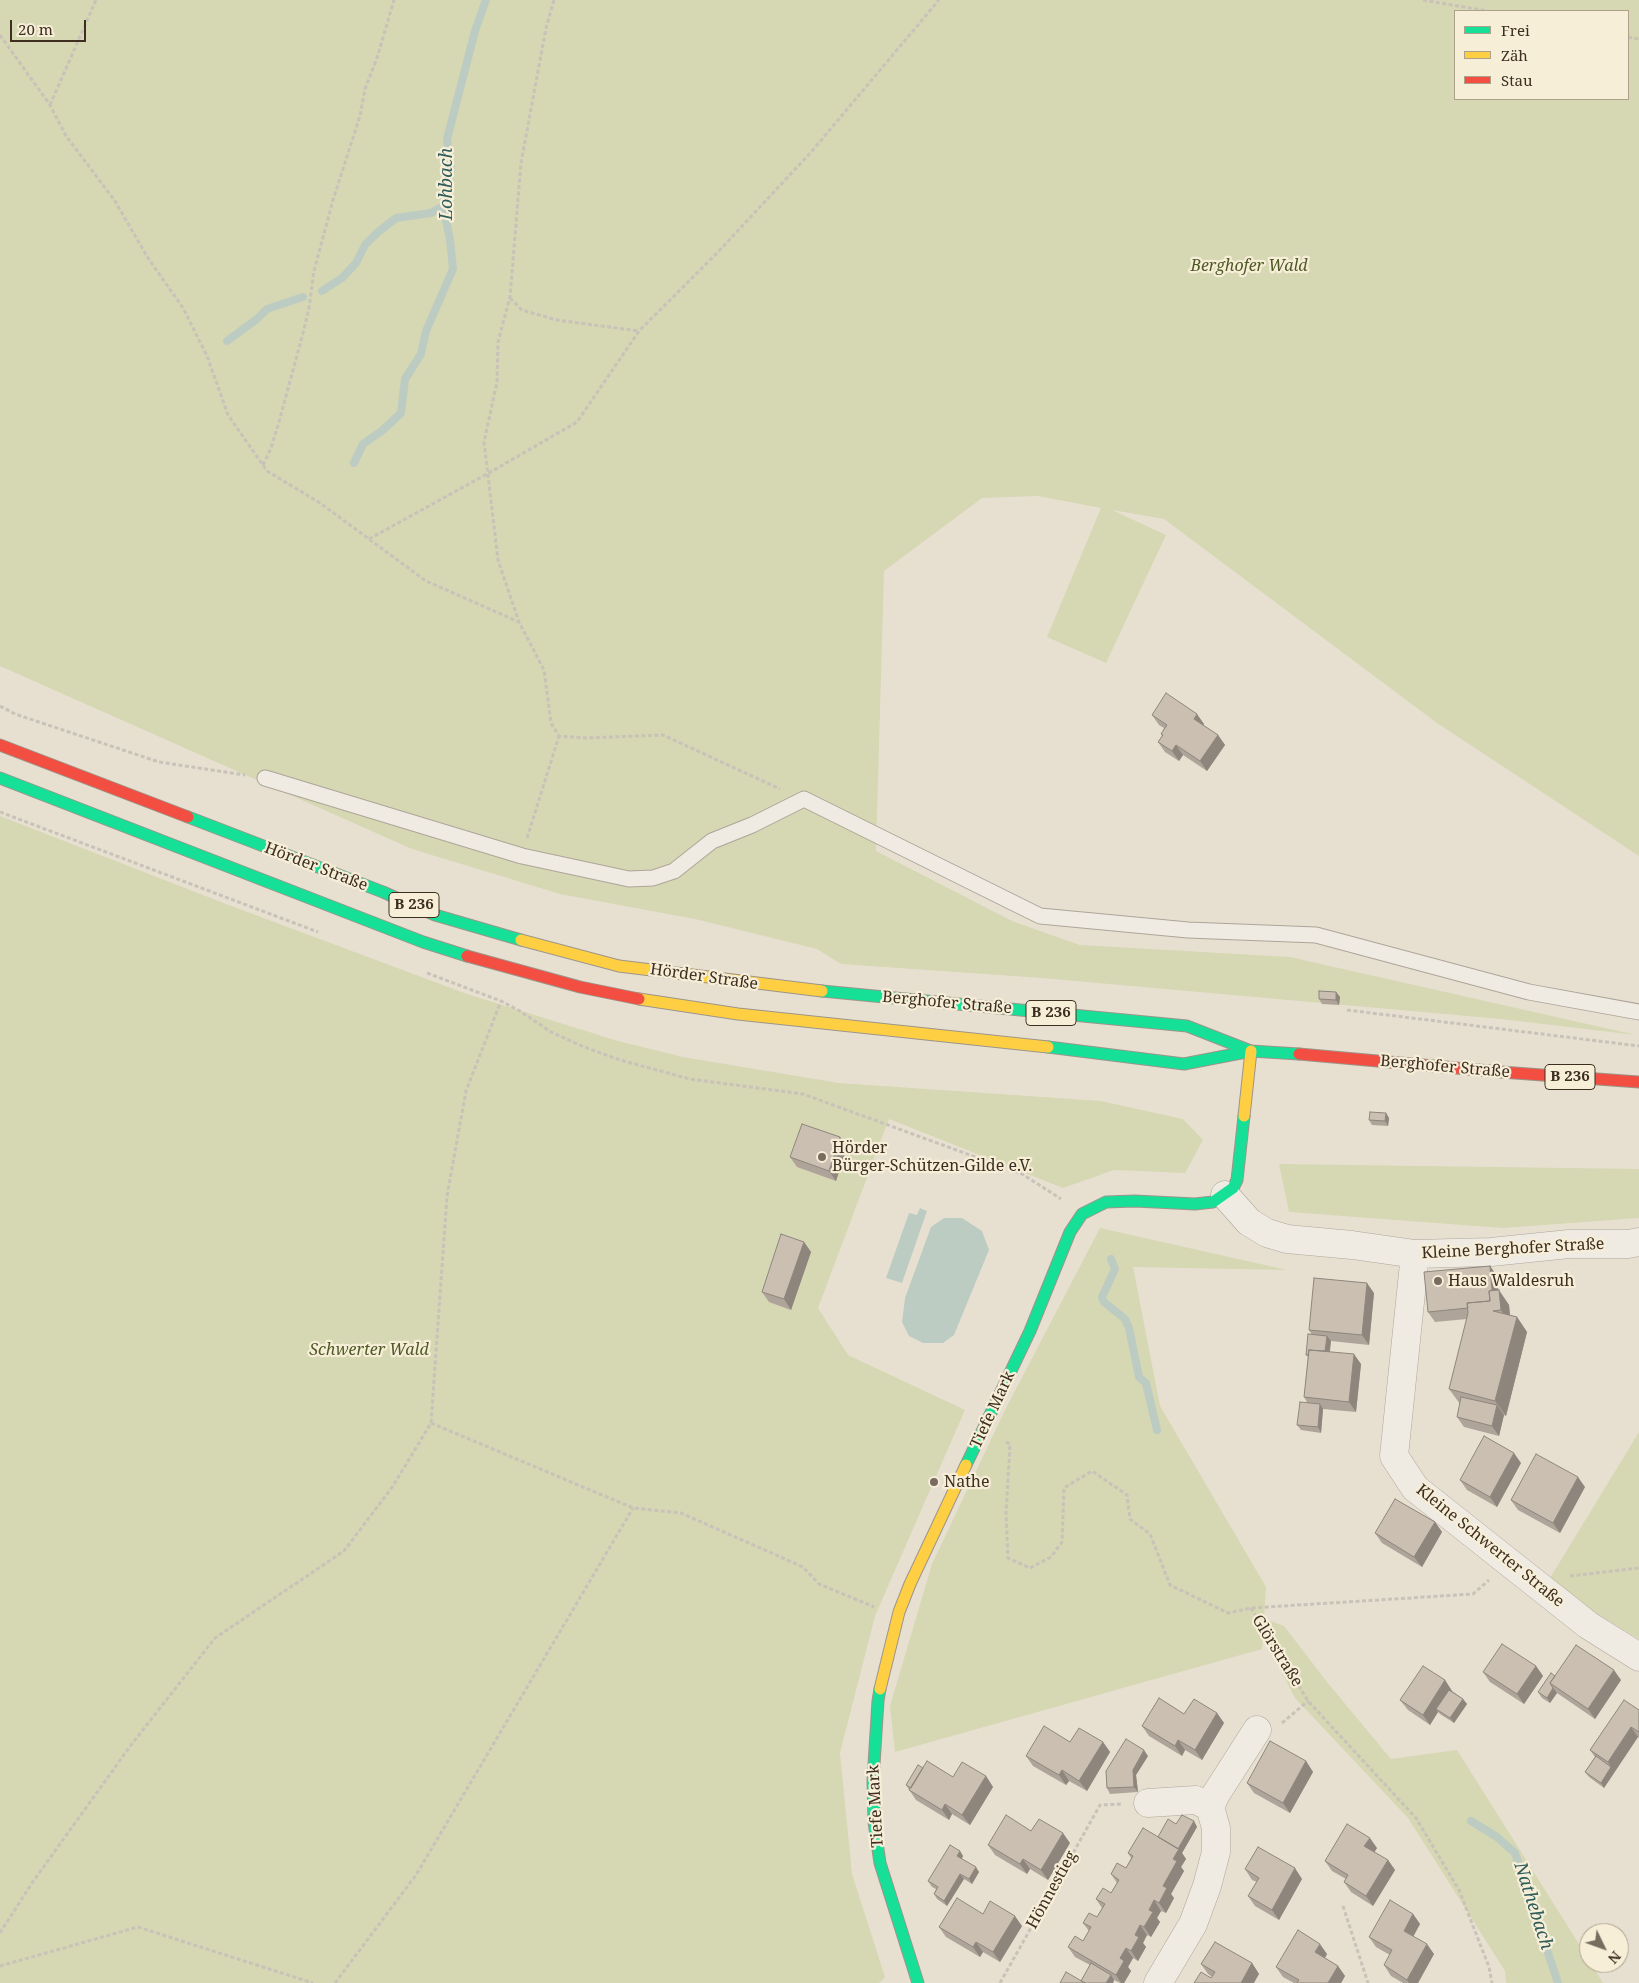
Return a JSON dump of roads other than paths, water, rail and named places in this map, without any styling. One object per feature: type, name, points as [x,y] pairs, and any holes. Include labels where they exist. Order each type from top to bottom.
[{"type":"main road","name":"Hörder Straße","points":[[0,745],[382,892],[435,915],[495,933],[619,966],[847,994]]},
{"type":"main road","name":"Hörder Straße","points":[[0,778],[424,942],[476,959],[580,987],[654,1002],[845,1026]]},
{"type":"main road","name":"Berghofer Straße","points":[[847,994],[1187,1026],[1252,1051]]},
{"type":"main road","name":"Berghofer Straße","points":[[845,1026],[1041,1046],[1184,1064],[1252,1051],[1639,1082]]},
{"type":"main road","points":[[1225,1195],[1233,1188],[1236,1180],[1252,1051]]},
{"type":"main road","name":"Tiefe Mark","points":[[918,1983],[880,1863],[874,1822],[873,1780],[878,1701],[899,1612],[910,1584],[1030,1331],[1070,1232],[1082,1214],[1106,1202],[1135,1200],[1195,1204],[1213,1202],[1225,1195]]},
{"type":"street","name":"Kleine Berghofer Straße","points":[[1225,1195],[1249,1222],[1267,1233],[1287,1239],[1352,1245],[1415,1254],[1491,1252],[1569,1244],[1628,1244],[1639,1242]]},
{"type":"street","name":"Kleine Schwerter Straße","points":[[1415,1254],[1394,1456],[1415,1488],[1588,1625],[1639,1657]]},
{"type":"street","points":[[1158,1983],[1192,1924],[1207,1886],[1216,1852],[1216,1828],[1210,1807],[1216,1794],[1257,1730]]},
{"type":"street","points":[[1148,1803],[1196,1800],[1210,1807]]},
{"type":"lane","points":[[265,778],[522,856],[629,879],[653,878],[674,871],[712,841],[752,825],[804,799],[1040,916],[1188,930],[1316,935],[1529,992],[1639,1012]]},
{"type":"waterway","name":"Lohbach","points":[[354,463],[363,444],[383,430],[401,413],[405,379],[421,354],[426,331],[453,269],[450,239],[444,212],[451,169],[447,139],[475,31],[486,0]]},
{"type":"waterway","points":[[322,291],[342,278],[356,263],[365,245],[396,218],[431,213],[445,205]]},
{"type":"waterway","points":[[227,341],[257,319],[267,309],[303,297]]},
{"type":"waterway","name":"Nathebach","points":[[1111,1259],[1115,1269],[1102,1297],[1104,1302],[1125,1319],[1129,1328],[1139,1377],[1146,1383],[1157,1430]]},
{"type":"waterway","name":"Nathebach","points":[[1471,1821],[1497,1837],[1515,1853],[1558,1983]]},
{"type":"place","name":"Hörder Bürger-Schützen-Gilde e.V.","points":[[822,1157]]},
{"type":"place","name":"Haus Waldesruh","points":[[1438,1281]]},
{"type":"place","name":"Nathe","points":[[934,1482]]},
{"type":"park label","name":"Berghofer Wald","points":[[1249,266]]},
{"type":"park label","name":"Schwerter Wald","points":[[369,1350]]}]
